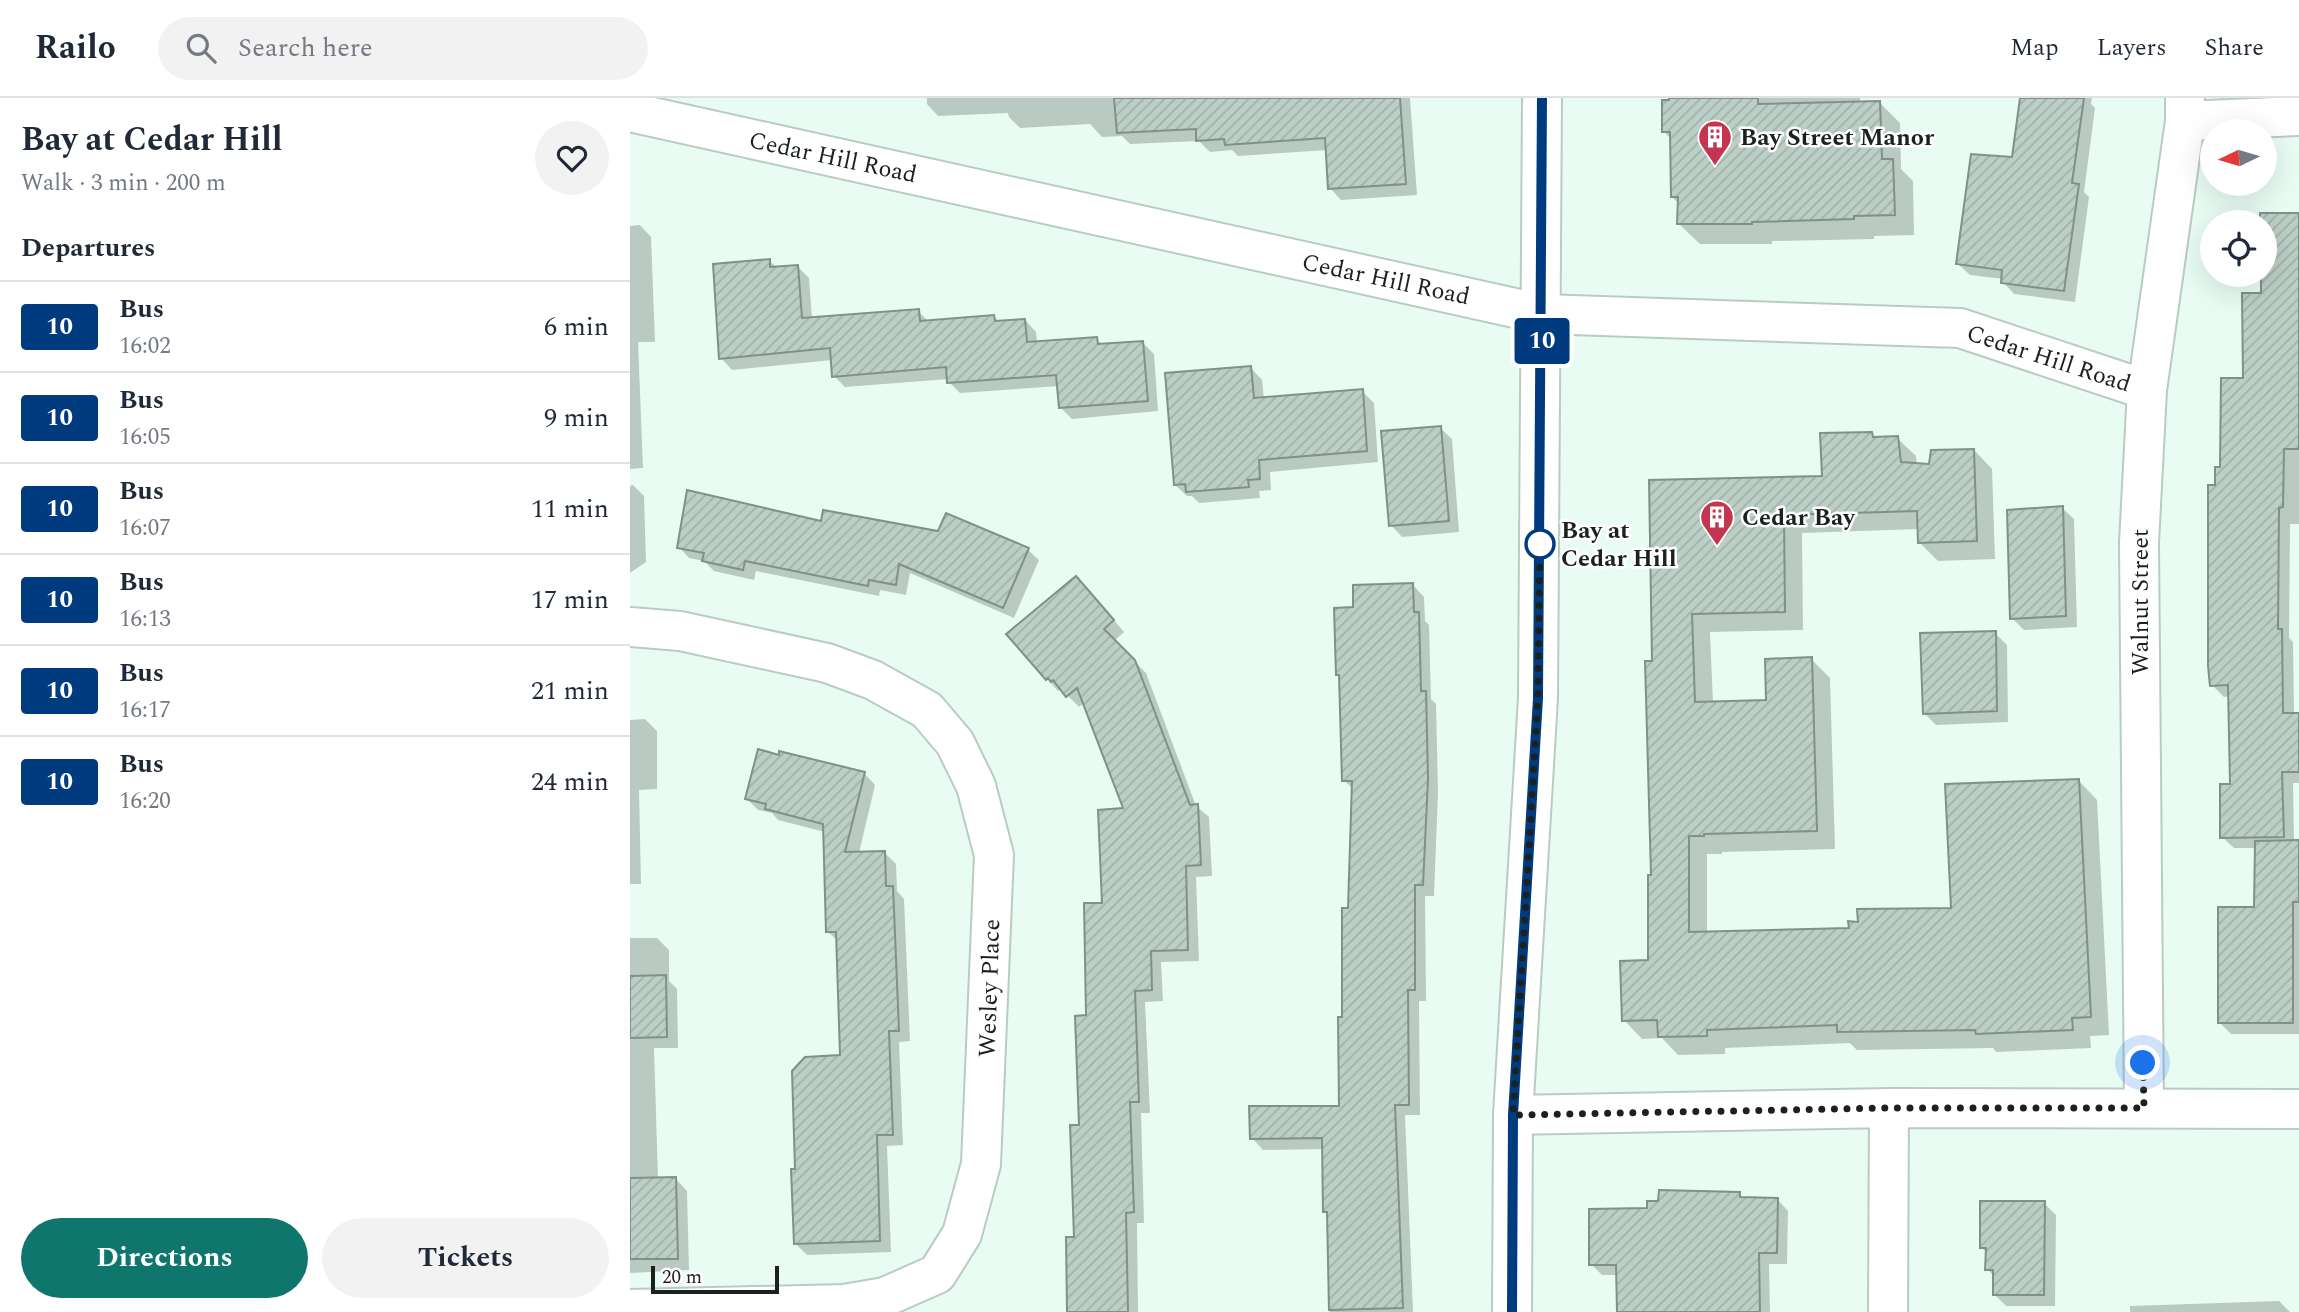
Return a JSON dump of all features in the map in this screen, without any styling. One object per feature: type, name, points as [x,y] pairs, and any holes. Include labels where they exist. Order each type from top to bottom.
[{"type":"street","points":[[1513,1312],[1513,1115],[1538,698],[1542,98]]},
{"type":"street","points":[[2185,110],[2299,116]]},
{"type":"street","name":"Walnut Street","points":[[2144,1108],[2139,543],[2147,390],[2185,110]]},
{"type":"street","name":"Cedar Hill Road","points":[[630,112],[1542,314],[1960,328],[2147,390]]},
{"type":"street","name":"Wesley Place","points":[[630,627],[680,631],[827,663],[873,680],[927,710],[955,743],[976,786],[994,855],[981,1164],[962,1234],[936,1274],[885,1297],[844,1304],[630,1309]]},
{"type":"street","points":[[1513,1115],[1889,1108],[2299,1109]]},
{"type":"street","points":[[1888,1312],[1889,1108]]},
{"type":"building","points":[[1114,98],[1400,98],[1406,184],[1328,189],[1325,138],[1225,145],[1224,139],[1196,141],[1196,129],[1117,133]]},
{"type":"building","points":[[1758,98],[1758,104],[1880,101],[1882,159],[1893,159],[1895,215],[1752,224],[1677,224],[1678,197],[1671,197],[1670,132],[1662,132],[1662,100]]},
{"type":"building","points":[[2020,98],[2084,98],[2072,183],[2079,184],[2064,291],[2001,283],[2002,270],[1956,264],[1971,154],[2012,157]]},
{"type":"building","points":[[2277,213],[2299,213],[2299,449],[2284,449],[2283,507],[2279,508],[2278,629],[2282,629],[2283,713],[2299,713],[2299,772],[2282,772],[2284,837],[2220,838],[2220,784],[2230,784],[2228,685],[2210,686],[2208,666],[2208,485],[2215,485],[2215,467],[2220,467],[2221,378],[2243,378],[2242,293],[2261,293],[2261,287],[2277,287]]},
{"type":"building","points":[[770,259],[770,267],[798,265],[802,318],[919,309],[920,321],[994,315],[995,321],[1025,319],[1027,342],[1097,337],[1098,344],[1143,341],[1148,401],[1059,408],[1056,375],[947,383],[946,367],[832,377],[830,348],[719,359],[713,264]]},
{"type":"building","points":[[1251,366],[1254,398],[1363,389],[1367,451],[1259,460],[1260,479],[1248,480],[1249,487],[1186,492],[1185,484],[1174,485],[1165,373]]},
{"type":"building","points":[[1441,426],[1449,521],[1389,526],[1381,431]]},
{"type":"building","points":[[1872,432],[1873,437],[1898,436],[1901,462],[1929,464],[1931,450],[1974,449],[1977,541],[1918,543],[1917,511],[1784,515],[1785,612],[1692,614],[1695,702],[1766,700],[1765,659],[1812,657],[1817,831],[1689,836],[1689,932],[1849,928],[1848,921],[1858,922],[1857,909],[1951,908],[1945,784],[2079,779],[2091,1017],[2072,1018],[2073,1030],[1976,1034],[1975,1030],[1837,1032],[1837,1025],[1707,1030],[1707,1036],[1658,1037],[1657,1020],[1622,1021],[1620,961],[1648,960],[1648,875],[1651,875],[1645,661],[1652,661],[1649,480],[1822,476],[1820,433]]},
{"type":"building","points":[[687,490],[821,521],[823,510],[938,531],[946,513],[1029,548],[1003,608],[899,564],[896,585],[869,580],[868,586],[745,561],[743,570],[702,561],[704,553],[677,548]]},
{"type":"building","points":[[2063,506],[2066,616],[2010,619],[2007,510]]},
{"type":"building","points":[[1076,576],[1114,620],[1104,629],[1135,660],[1190,805],[1198,804],[1201,865],[1186,866],[1188,950],[1151,951],[1152,990],[1135,991],[1139,1102],[1130,1102],[1134,1212],[1126,1213],[1128,1312],[1067,1312],[1066,1237],[1074,1237],[1070,1125],[1079,1125],[1075,1016],[1086,1015],[1084,903],[1102,903],[1098,810],[1123,808],[1077,688],[1066,697],[1053,680],[1046,680],[1006,634]]},
{"type":"building","points":[[1413,583],[1414,612],[1419,612],[1421,691],[1426,691],[1428,779],[1423,885],[1415,885],[1415,990],[1408,990],[1409,1105],[1395,1105],[1403,1308],[1329,1310],[1322,1138],[1250,1139],[1249,1106],[1339,1106],[1338,1017],[1342,1017],[1342,908],[1348,908],[1352,781],[1342,781],[1334,608],[1353,607],[1353,585]]},
{"type":"building","points":[[1996,631],[1997,711],[1923,714],[1920,633]]},
{"type":"building","points":[[758,749],[779,755],[779,751],[865,772],[845,852],[885,851],[886,886],[893,886],[899,1031],[889,1031],[893,1135],[877,1135],[880,1241],[794,1244],[791,1169],[795,1169],[792,1071],[805,1057],[840,1055],[836,932],[826,932],[823,824],[765,809],[766,804],[745,799]]},
{"type":"building","points":[[2299,840],[2299,902],[2293,902],[2293,1023],[2218,1023],[2218,907],[2254,907],[2255,841]]},
{"type":"building","points":[[666,975],[667,1037],[630,1038],[630,976]]},
{"type":"building","points":[[676,1177],[678,1259],[630,1259],[630,1178]]},
{"type":"building","points":[[1659,1190],[1740,1192],[1740,1197],[1778,1198],[1777,1253],[1759,1253],[1760,1312],[1617,1312],[1616,1265],[1589,1265],[1589,1209],[1647,1208],[1647,1201],[1658,1201]]},
{"type":"building","points":[[1980,1201],[2045,1201],[2044,1295],[1993,1295],[1993,1270],[1985,1270],[1986,1248],[1980,1248]]},
{"type":"bus line","name":"10","points":[[1512,1312],[1513,1115],[1538,698],[1542,98]]},
{"type":"place","name":"Bay Street Manor","points":[[1715,167]]},
{"type":"place","name":"Bay at Cedar Hill","points":[[1540,544]]},
{"type":"place","name":"Cedar Bay","points":[[1717,547]]},
{"type":"route","points":[[1540,544],[1540,537],[1538,698],[1513,1115],[1889,1108],[2144,1108],[2143,1063]]}]
